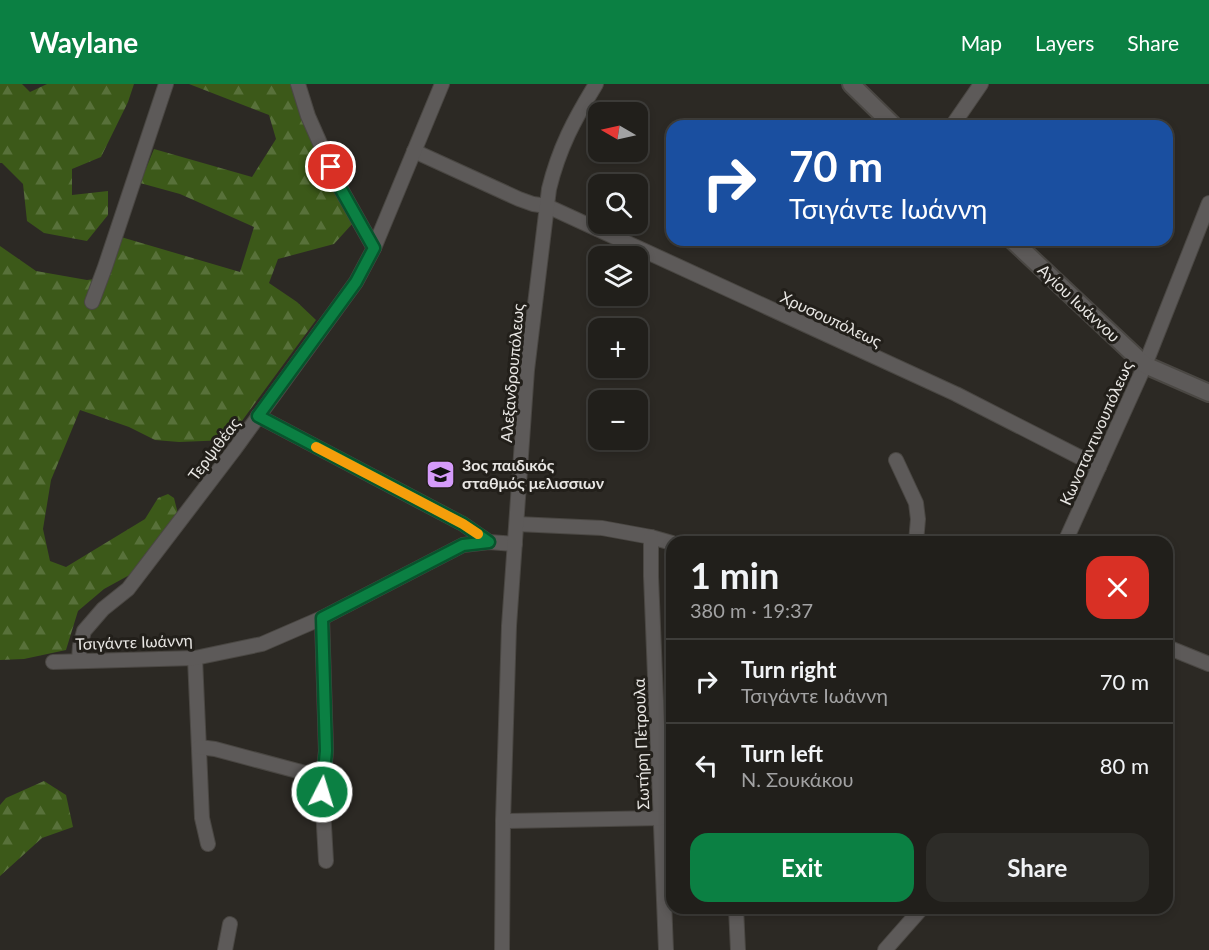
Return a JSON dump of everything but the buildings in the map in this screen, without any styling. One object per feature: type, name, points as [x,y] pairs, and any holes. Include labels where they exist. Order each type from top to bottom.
[{"type":"street","points":[[92,302],[166,84]]},
{"type":"street","points":[[298,84],[308,116],[338,184],[374,248]]},
{"type":"street","name":"Τερψιθέας","points":[[79,660],[84,631],[103,609],[128,589],[356,282],[374,248],[442,84]]},
{"type":"street","name":"Αλεξανδρουπόλεως","points":[[502,950],[509,626],[527,370],[549,189],[563,144],[596,84]]},
{"type":"street","points":[[851,84],[888,120]]},
{"type":"street","points":[[956,120],[981,84]]},
{"type":"street","name":"Χρυσουπόλεως","points":[[414,151],[519,200],[547,206],[956,394],[1099,467]]},
{"type":"street","name":"Κωνσταντινουπόλεως","points":[[1068,536],[1145,365],[1209,203]]},
{"type":"street","name":"Αγίου Ιωάννου","points":[[1018,246],[1145,365],[1209,393]]},
{"type":"street","points":[[258,416],[463,524],[489,542]]},
{"type":"street","points":[[896,460],[916,503],[917,536]]},
{"type":"street","points":[[517,524],[602,528],[666,541]]},
{"type":"street","name":"Σωτήρη Πέτρουλα","points":[[651,537],[651,576],[666,794],[661,818],[666,950]]},
{"type":"street","name":"Τσιγάντε Ιωάννη","points":[[53,662],[195,658],[262,644],[322,618],[463,545],[489,542],[514,544]]},
{"type":"street","points":[[322,618],[326,751],[322,792],[326,861]]},
{"type":"street","points":[[1173,649],[1209,664]]},
{"type":"street","points":[[195,658],[202,818],[208,844]]},
{"type":"street","points":[[199,747],[215,749],[324,778]]},
{"type":"street","points":[[503,821],[661,818]]},
{"type":"street","points":[[736,914],[738,950]]},
{"type":"street","points":[[885,950],[914,914]]},
{"type":"street","points":[[225,950],[230,924]]},
{"type":"green space","points":[[0,84],[22,84],[30,92],[47,84],[134,84],[128,102],[101,157],[72,169],[72,195],[108,191],[108,215],[87,241],[44,233],[27,221],[23,184],[0,163]]},
{"type":"green space","points":[[189,84],[292,84],[300,113],[326,178],[353,223],[334,244],[278,259],[269,283],[297,302],[316,320],[228,440],[179,442],[155,440],[129,427],[80,410],[51,480],[43,529],[50,561],[66,567],[145,519],[158,498],[168,494],[174,498],[178,514],[135,572],[104,589],[78,611],[66,650],[24,659],[0,660],[0,246],[36,271],[87,280],[109,277],[121,237],[240,272],[254,227],[180,194],[140,183],[154,149],[252,177],[276,139],[269,115]]},
{"type":"green space","points":[[44,781],[66,795],[73,827],[42,838],[0,876],[0,805],[6,798]]},
{"type":"slow traffic","points":[[316,447],[478,534]]},
{"type":"place","name":"3ος παιδικός σταθμός μελισσιων","points":[[441,474]]},
{"type":"route","points":[[322,792],[326,751],[322,618],[434,558],[463,545],[489,542],[463,524],[258,416],[356,282],[374,248],[331,167]]}]
